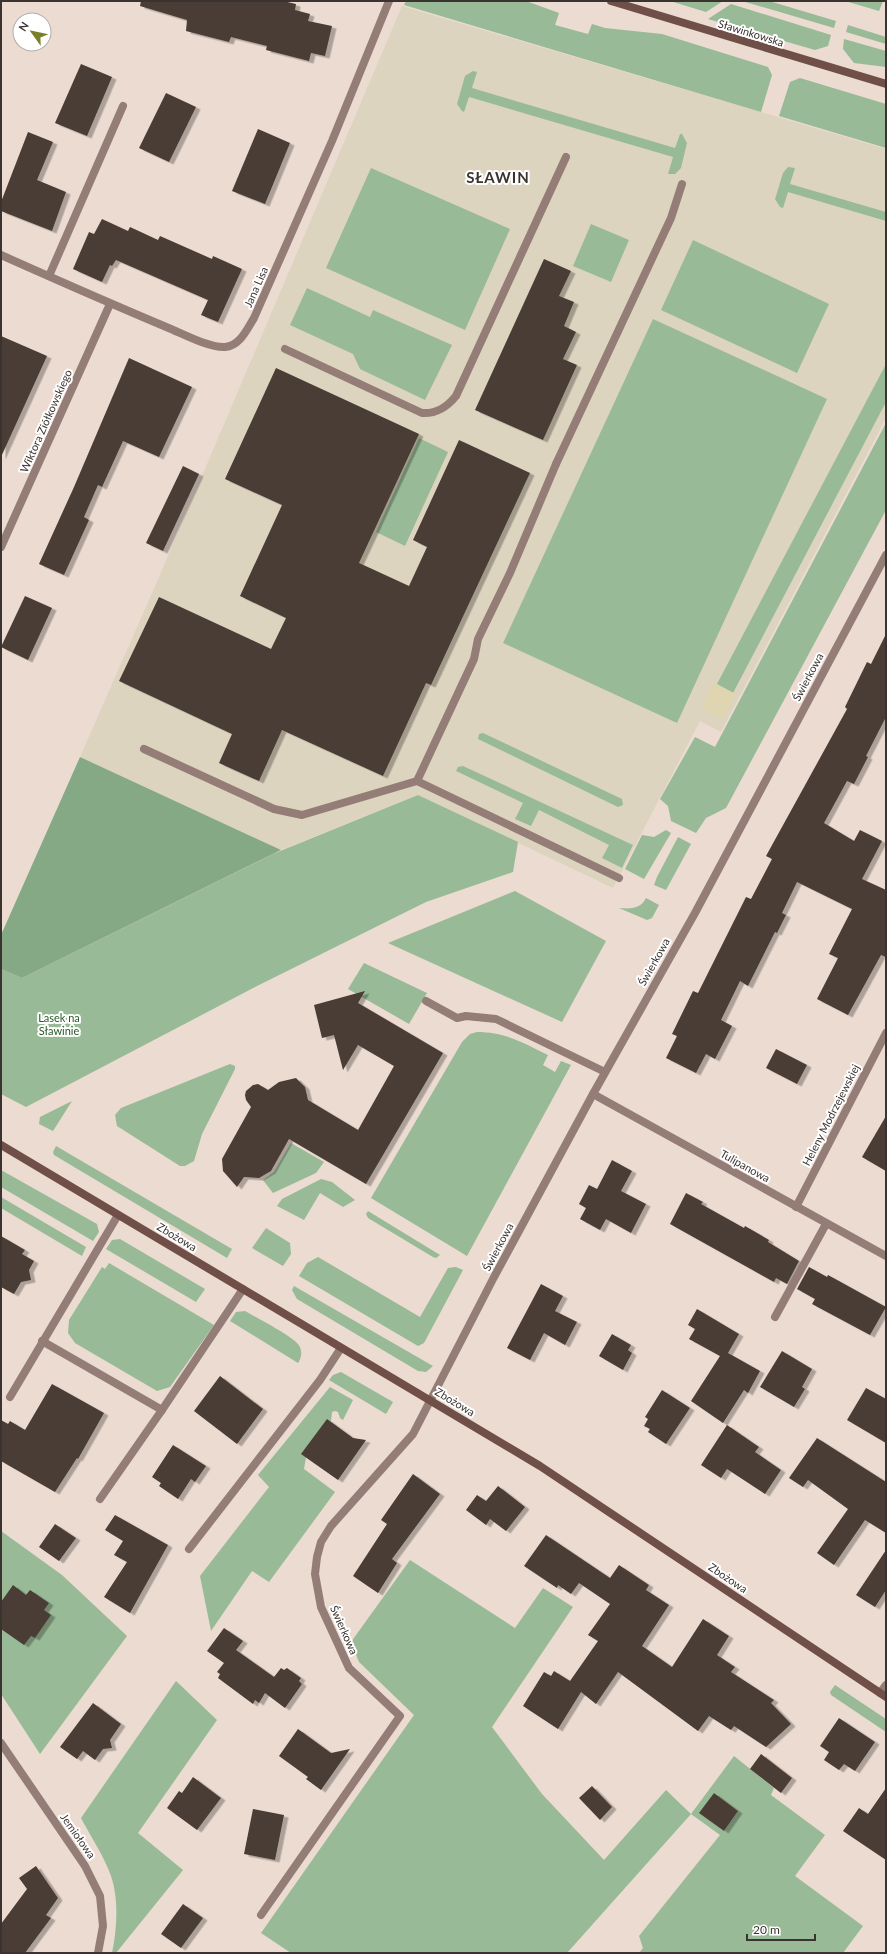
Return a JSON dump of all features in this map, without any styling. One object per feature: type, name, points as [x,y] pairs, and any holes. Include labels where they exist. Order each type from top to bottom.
[{"type":"street","name":"Jana Lisa","points":[[1,254],[110,304],[207,344],[225,347],[234,344],[243,337],[254,318],[288,242],[389,1]]},
{"type":"street","name":"Sławinkowska","points":[[611,1],[886,84]]},
{"type":"street","points":[[49,276],[124,106]]},
{"type":"street","points":[[285,349],[422,413],[432,413],[449,404],[456,396],[566,157]]},
{"type":"street","points":[[418,781],[474,659],[478,639],[510,573],[556,464],[671,218],[682,184]]},
{"type":"street","name":"Wiktora Ziółkowskiego","points":[[1,547],[110,304]]},
{"type":"street","name":"Świerkowa","points":[[261,1914],[400,1716],[349,1668],[321,1607],[315,1574],[316,1557],[321,1542],[331,1526],[413,1434],[593,1094],[695,913],[886,555]]},
{"type":"street","points":[[144,749],[274,809],[302,815],[418,781],[618,878]]},
{"type":"street","points":[[426,1001],[457,1018],[466,1016],[496,1019],[605,1072]]},
{"type":"street","name":"Heleny Modrzejewskiej","points":[[796,1207],[886,1033]]},
{"type":"street","name":"Tulipanowa","points":[[593,1094],[886,1256]]},
{"type":"street","name":"Zbożowa","points":[[1,1145],[575,1488],[883,1695]]},
{"type":"street","points":[[10,1397],[118,1215]]},
{"type":"street","points":[[775,1317],[826,1224]]},
{"type":"street","points":[[100,1499],[243,1289]]},
{"type":"street","points":[[42,1341],[162,1410]]},
{"type":"street","points":[[189,1549],[320,1380],[341,1348]]},
{"type":"street","points":[[883,1695],[886,1685]]},
{"type":"street","name":"Jemiołowa","points":[[1,1743],[85,1866],[100,1896],[103,1926],[98,1953]]},
{"type":"shaded area","points":[[402,6],[886,149],[886,418],[721,732],[700,721],[613,888],[418,795],[281,850],[80,757],[156,584]]},
{"type":"green space","points":[[406,1],[526,1],[559,13],[555,25],[588,34],[592,24],[605,28],[662,34],[768,67],[772,75],[761,112],[404,5]]},
{"type":"green space","points":[[670,1],[723,1],[706,12]]},
{"type":"green space","points":[[742,1],[769,1],[836,21],[834,28]]},
{"type":"green space","points":[[845,1],[883,1],[879,11]]},
{"type":"green space","points":[[731,4],[831,35],[828,46],[815,50],[708,19]]},
{"type":"green space","points":[[848,25],[886,37],[886,44],[846,32]]},
{"type":"green space","points":[[844,39],[886,51],[886,67],[854,63],[843,49]]},
{"type":"green space","points":[[473,71],[477,72],[472,88],[675,148],[680,134],[682,134],[687,143],[681,168],[675,174],[668,174],[673,157],[469,97],[464,112],[457,104],[465,76]]},
{"type":"green space","points":[[800,78],[886,104],[886,148],[779,116],[790,82]]},
{"type":"green space","points":[[788,167],[795,168],[790,184],[886,212],[886,221],[788,192],[783,208],[780,207],[775,199],[783,173]]},
{"type":"green space","points":[[371,168],[510,229],[465,330],[326,268]]},
{"type":"green space","points":[[591,224],[629,240],[611,282],[573,266]]},
{"type":"green space","points":[[693,240],[829,304],[797,373],[661,310]]},
{"type":"green space","points":[[307,288],[370,317],[373,310],[452,345],[425,400],[360,369],[353,354],[290,325]]},
{"type":"green space","points":[[653,319],[827,399],[677,723],[503,643]]},
{"type":"green space","points":[[886,364],[886,402],[733,693],[717,684]]},
{"type":"green space","points":[[886,423],[886,510],[726,808],[706,818],[696,833],[671,821],[668,806],[660,799],[695,737],[715,747]]},
{"type":"green space","points":[[419,438],[448,452],[405,546],[376,532]]},
{"type":"green space","points":[[483,733],[622,799],[623,805],[618,807],[478,739],[479,734]]},
{"type":"green space","points":[[80,757],[281,850],[22,978],[1,969],[1,935]]},
{"type":"green space","points":[[463,766],[633,845],[622,868],[602,858],[609,845],[539,810],[531,826],[515,819],[523,803],[456,771],[458,767]]},
{"type":"green space","name":"Lasek na Sławinie","points":[[418,795],[518,842],[513,872],[426,902],[259,985],[26,1107],[1,1094],[1,969],[22,978],[273,854]]},
{"type":"green space","points":[[666,830],[671,833],[644,879],[625,869],[642,835],[654,837]]},
{"type":"green space","points":[[678,837],[691,844],[666,890],[654,885]]},
{"type":"green space","points":[[515,891],[606,941],[562,1022],[388,943]]},
{"type":"green space","points":[[646,898],[659,905],[652,918],[647,920],[619,908],[635,908],[644,902]]},
{"type":"green space","points":[[364,963],[427,993],[409,1024],[348,989]]},
{"type":"green space","points":[[487,1032],[505,1036],[522,1042],[548,1055],[543,1065],[555,1072],[561,1061],[571,1065],[467,1256],[371,1198],[462,1042],[470,1034]]},
{"type":"green space","points":[[230,1064],[235,1066],[235,1069],[202,1134],[194,1161],[185,1166],[180,1166],[117,1126],[115,1115],[121,1108]]},
{"type":"green space","points":[[72,1101],[53,1131],[39,1124],[40,1117]]},
{"type":"green space","points":[[291,1143],[324,1162],[316,1173],[273,1193],[263,1180],[274,1172]]},
{"type":"green space","points":[[56,1146],[232,1249],[227,1258],[54,1155],[53,1152]]},
{"type":"green space","points":[[1,1170],[97,1224],[99,1232],[93,1241],[1,1187]]},
{"type":"green space","points":[[321,1179],[332,1182],[355,1200],[343,1207],[320,1193],[304,1220],[277,1206],[282,1199]]},
{"type":"green space","points":[[1,1197],[86,1247],[82,1256],[1,1208]]},
{"type":"green space","points":[[368,1211],[440,1255],[436,1258],[433,1257],[368,1218],[366,1214]]},
{"type":"green space","points":[[266,1228],[290,1243],[291,1254],[283,1266],[252,1248]]},
{"type":"green space","points":[[120,1239],[205,1289],[196,1302],[106,1249],[112,1240]]},
{"type":"green space","points":[[318,1257],[420,1317],[448,1268],[456,1267],[463,1270],[424,1343],[418,1346],[299,1276],[307,1263]]},
{"type":"green space","points":[[109,1263],[214,1325],[170,1387],[157,1391],[75,1343],[68,1333],[69,1320],[102,1267],[105,1269]]},
{"type":"green space","points":[[294,1286],[433,1366],[426,1372],[418,1371],[297,1299],[292,1290]]},
{"type":"green space","points":[[245,1311],[293,1339],[300,1348],[301,1353],[298,1363],[230,1321],[236,1312]]},
{"type":"green space","points":[[341,1372],[393,1402],[386,1414],[329,1380],[333,1375]]},
{"type":"green space","points":[[330,1387],[353,1400],[343,1420],[340,1418],[338,1412],[332,1412],[331,1421],[307,1452],[304,1469],[335,1492],[269,1582],[252,1571],[211,1631],[200,1576],[269,1487],[258,1475]]},
{"type":"green space","points":[[1,1531],[62,1575],[127,1636],[40,1754],[1,1694]]},
{"type":"green space","points":[[410,1560],[515,1628],[543,1588],[573,1607],[492,1727],[542,1794],[604,1860],[666,1790],[691,1814],[567,1953],[291,1953],[261,1933],[414,1715],[359,1662],[351,1642]]},
{"type":"green space","points":[[176,1681],[217,1720],[138,1833],[183,1870],[116,1953],[112,1953],[116,1914],[114,1885],[105,1861],[81,1818]]},
{"type":"green space","points":[[835,1685],[886,1719],[886,1732],[831,1695],[830,1692]]},
{"type":"green space","points":[[734,1756],[774,1788],[771,1795],[825,1835],[795,1876],[863,1926],[843,1953],[639,1953],[643,1948],[639,1936],[720,1835],[691,1814]],"holes":[[[714,1793],[738,1811],[724,1831],[700,1813]]]},
{"type":"sand","points":[[714,683],[736,694],[723,719],[701,708]]},
{"type":"building","points":[[141,1],[283,1],[296,4],[295,10],[310,14],[308,21],[332,26],[325,56],[311,53],[309,61],[266,50],[267,46],[231,37],[229,42],[186,31],[187,20],[140,6]]},
{"type":"building","points":[[81,64],[112,77],[87,136],[55,123]]},
{"type":"building","points":[[166,93],[196,107],[169,162],[139,148]]},
{"type":"building","points":[[258,129],[290,143],[265,204],[232,191]]},
{"type":"building","points":[[28,132],[53,142],[37,180],[66,192],[52,231],[1,211],[1,202]]},
{"type":"building","points":[[102,219],[128,231],[130,227],[158,240],[160,236],[212,259],[213,256],[242,269],[218,322],[201,315],[208,300],[116,260],[112,266],[110,265],[102,282],[73,269],[89,232],[94,234]]},
{"type":"building","points":[[544,259],[571,271],[559,296],[574,302],[564,326],[576,332],[563,359],[577,365],[543,440],[475,410]]},
{"type":"building","points":[[1,336],[47,356],[1,457]]},
{"type":"building","points":[[129,358],[192,387],[159,457],[123,441],[102,487],[98,485],[84,517],[89,520],[64,575],[39,564],[74,487]]},
{"type":"building","points":[[276,368],[419,434],[359,563],[409,586],[427,547],[413,540],[459,440],[530,473],[431,685],[426,683],[383,776],[282,730],[259,781],[219,763],[232,734],[119,681],[159,597],[271,649],[286,618],[240,596],[282,505],[225,479]]},
{"type":"building","points":[[183,466],[199,474],[163,551],[146,543]]},
{"type":"building","points":[[25,596],[52,608],[28,660],[1,647]]},
{"type":"building","points":[[886,634],[886,717],[866,756],[868,757],[854,784],[847,781],[824,823],[854,841],[860,830],[882,841],[862,879],[886,890],[886,957],[881,955],[848,1015],[817,999],[838,958],[829,954],[852,909],[797,882],[782,913],[786,915],[777,933],[775,932],[748,986],[740,981],[721,1020],[732,1026],[715,1059],[706,1054],[696,1073],[666,1058],[677,1036],[672,1034],[693,991],[698,993],[746,897],[751,899],[772,859],[766,856],[847,709],[845,707],[867,662],[871,664]]},
{"type":"building","points":[[365,991],[358,1003],[443,1053],[366,1184],[289,1139],[271,1171],[259,1178],[244,1177],[237,1187],[223,1171],[222,1159],[251,1107],[246,1100],[245,1095],[246,1091],[253,1085],[258,1084],[268,1090],[279,1082],[296,1078],[305,1087],[308,1100],[358,1130],[394,1066],[358,1045],[343,1070],[334,1035],[322,1038],[314,1005]]},
{"type":"building","points":[[776,1049],[807,1065],[797,1084],[766,1068]]},
{"type":"building","points":[[886,1116],[886,1171],[862,1157]]},
{"type":"building","points":[[612,1160],[632,1171],[621,1191],[646,1204],[631,1233],[606,1219],[600,1230],[580,1219],[586,1208],[579,1204],[589,1185],[597,1189]]},
{"type":"building","points":[[686,1193],[703,1202],[701,1204],[769,1240],[768,1242],[799,1261],[787,1284],[776,1278],[774,1282],[670,1224]]},
{"type":"building","points":[[1,1236],[25,1250],[22,1254],[34,1261],[29,1270],[31,1280],[21,1282],[14,1294],[1,1287]]},
{"type":"building","points":[[809,1267],[827,1277],[828,1275],[886,1307],[870,1335],[812,1304],[815,1299],[797,1289]]},
{"type":"building","points":[[541,1284],[563,1296],[555,1311],[577,1322],[565,1345],[544,1333],[530,1360],[507,1348]]},
{"type":"building","points":[[697,1309],[739,1334],[728,1353],[760,1371],[748,1393],[744,1390],[723,1423],[691,1401],[720,1356],[689,1339],[695,1329],[688,1325]]},
{"type":"building","points":[[612,1334],[631,1345],[628,1350],[632,1353],[623,1370],[599,1356]]},
{"type":"building","points":[[782,1351],[812,1369],[802,1387],[805,1389],[794,1407],[760,1387]]},
{"type":"building","points":[[220,1376],[263,1409],[237,1444],[194,1411]]},
{"type":"building","points":[[52,1384],[104,1413],[78,1459],[77,1458],[55,1492],[1,1461],[1,1420],[8,1424],[10,1421],[25,1430]]},
{"type":"building","points":[[866,1388],[886,1399],[886,1443],[847,1420]]},
{"type":"building","points":[[662,1390],[690,1408],[666,1444],[648,1432],[650,1429],[644,1426],[648,1419],[645,1417]]},
{"type":"building","points":[[327,1419],[353,1438],[366,1440],[338,1480],[301,1454]]},
{"type":"building","points":[[727,1425],[759,1447],[755,1452],[781,1470],[765,1494],[727,1469],[721,1478],[701,1465]]},
{"type":"building","points":[[817,1438],[886,1482],[886,1533],[865,1520],[834,1565],[817,1553],[848,1509],[808,1480],[803,1487],[789,1478]]},
{"type":"building","points":[[173,1445],[206,1466],[195,1482],[191,1479],[178,1499],[159,1486],[161,1483],[152,1477]]},
{"type":"building","points":[[413,1474],[440,1494],[392,1559],[397,1563],[378,1593],[353,1576],[387,1524],[381,1520]]},
{"type":"building","points":[[498,1486],[525,1507],[506,1531],[490,1519],[486,1525],[466,1510],[477,1495],[486,1501]]},
{"type":"building","points":[[115,1515],[168,1545],[130,1613],[104,1597],[127,1562],[114,1555],[123,1541],[105,1530]]},
{"type":"building","points":[[55,1524],[76,1538],[59,1561],[39,1547]]},
{"type":"building","points":[[546,1535],[610,1578],[619,1565],[649,1585],[646,1590],[669,1605],[642,1646],[672,1667],[703,1619],[729,1636],[717,1655],[735,1667],[731,1672],[774,1700],[771,1703],[791,1724],[766,1747],[734,1726],[731,1730],[709,1716],[698,1731],[618,1672],[596,1704],[581,1692],[558,1729],[523,1706],[544,1672],[551,1676],[554,1671],[570,1681],[598,1641],[588,1635],[610,1604],[579,1583],[571,1594],[558,1585],[557,1588],[524,1566]]},
{"type":"building","points":[[886,1550],[886,1590],[875,1607],[856,1595]]},
{"type":"building","points":[[13,1585],[26,1595],[30,1590],[49,1603],[44,1610],[51,1615],[35,1638],[31,1636],[24,1645],[1,1629],[1,1602]]},
{"type":"building","points":[[224,1628],[243,1641],[236,1650],[274,1677],[281,1668],[284,1670],[287,1668],[301,1678],[299,1681],[302,1684],[285,1708],[265,1693],[259,1703],[255,1700],[253,1704],[218,1678],[220,1674],[217,1672],[224,1663],[207,1651]]},
{"type":"building","points":[[93,1703],[121,1724],[110,1740],[112,1748],[103,1749],[95,1760],[83,1751],[77,1759],[60,1747]]},
{"type":"building","points":[[839,1718],[875,1742],[855,1771],[844,1764],[839,1770],[824,1760],[829,1752],[820,1746]]},
{"type":"building","points":[[298,1729],[331,1753],[350,1749],[321,1790],[306,1779],[308,1777],[279,1756]]},
{"type":"building","points":[[761,1754],[792,1778],[781,1793],[750,1769]]},
{"type":"building","points":[[193,1777],[221,1798],[197,1830],[167,1808],[179,1791],[182,1793]]},
{"type":"building","points":[[592,1786],[612,1807],[600,1820],[579,1798]]},
{"type":"building","points":[[886,1788],[886,1860],[843,1831],[859,1808],[868,1814]]},
{"type":"building","points":[[714,1793],[738,1811],[724,1831],[699,1813]]},
{"type":"building","points":[[253,1809],[284,1815],[275,1860],[244,1854]]},
{"type":"building","points":[[36,1866],[58,1898],[46,1915],[51,1918],[25,1953],[1,1953],[1,1924],[27,1889],[19,1878]]},
{"type":"building","points":[[183,1904],[203,1918],[181,1948],[161,1934]]},
{"type":"district","name":"SŁAWIN","points":[[498,178]]}]
